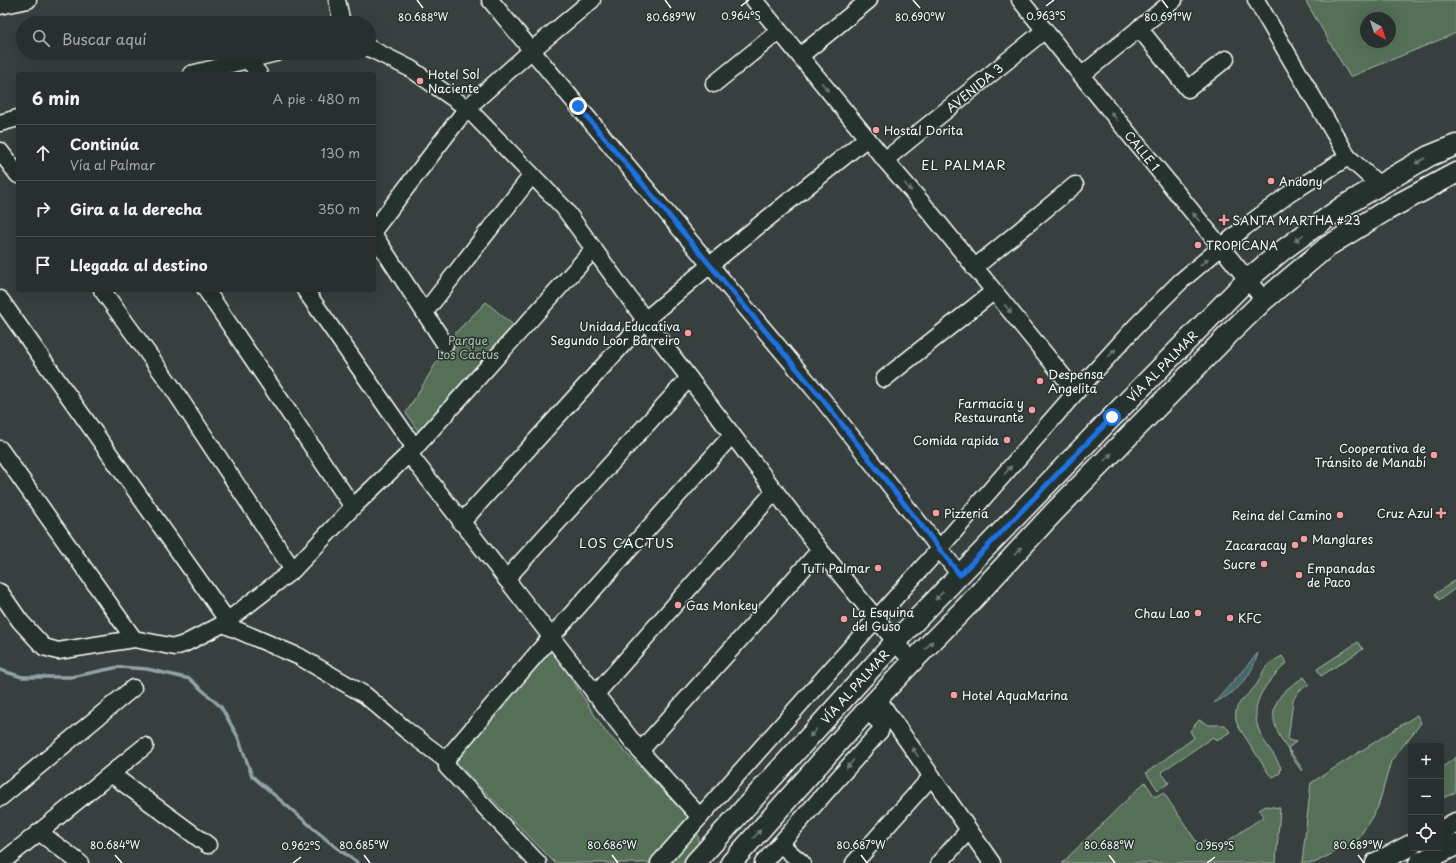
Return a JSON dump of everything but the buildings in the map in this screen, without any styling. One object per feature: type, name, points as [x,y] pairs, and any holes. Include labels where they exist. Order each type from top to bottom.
[{"type":"main road","name":"VÍA AL PALMAR","points":[[695,863],[895,642],[1112,417],[1247,280],[1289,246],[1342,207],[1429,156],[1456,145]]},
{"type":"main road","name":"VÍA AL PALMAR","points":[[730,863],[912,662],[1054,512],[1225,337],[1264,300],[1328,246],[1384,212],[1456,173]]},
{"type":"main road","points":[[1444,829],[1456,823]]},
{"type":"main road","points":[[1419,863],[1456,845]]},
{"type":"main road","points":[[1376,863],[1408,847]]},
{"type":"street","points":[[0,6],[28,0]]},
{"type":"street","points":[[337,0],[340,16]]},
{"type":"street","points":[[490,0],[823,400],[960,575]]},
{"type":"street","points":[[376,227],[467,108],[532,50],[592,0]]},
{"type":"street","points":[[754,0],[885,160],[929,211],[993,292],[1076,392]]},
{"type":"street","name":"CALLE 1","points":[[1020,0],[1264,300]]},
{"type":"street","points":[[1082,75],[1174,0]]},
{"type":"street","points":[[1256,0],[1348,157],[1378,185]]},
{"type":"street","points":[[800,56],[865,1]]},
{"type":"street","points":[[1139,28],[1188,89],[1226,59]]},
{"type":"street","name":"AVENIDA 3","points":[[885,160],[1045,30]]},
{"type":"street","points":[[714,84],[779,31]]},
{"type":"street","points":[[376,52],[411,69],[467,108],[564,208],[645,320],[820,550],[912,662]]},
{"type":"street","points":[[199,72],[248,60],[257,72]]},
{"type":"street","points":[[0,123],[16,119]]},
{"type":"street","points":[[461,523],[645,320],[710,265],[867,138]]},
{"type":"street","points":[[0,151],[16,172]]},
{"type":"street","points":[[659,863],[1136,326],[1181,281],[1221,248],[1289,194],[1348,157]]},
{"type":"street","points":[[424,312],[532,175]]},
{"type":"street","points":[[974,268],[1075,185]]},
{"type":"street","points":[[376,238],[445,344]]},
{"type":"street","points":[[0,592],[20,621],[44,647],[58,651],[134,639],[174,647],[184,644],[225,622],[292,570],[353,507],[412,451],[594,249]]},
{"type":"street","points":[[103,292],[167,379],[292,570]]},
{"type":"street","points":[[207,292],[353,507]]},
{"type":"street","points":[[306,292],[461,523],[640,751],[700,817]]},
{"type":"street","points":[[884,379],[993,292]]},
{"type":"street","points":[[1,302],[225,622],[300,657],[365,695],[406,730],[447,761]]},
{"type":"street","points":[[506,579],[689,378]]},
{"type":"street","points":[[538,863],[447,767],[447,761],[455,748],[551,637],[732,435]]},
{"type":"street","points":[[0,449],[134,639]]},
{"type":"street","points":[[595,695],[775,491]]},
{"type":"street","points":[[640,751],[820,550]]},
{"type":"street","points":[[0,798],[132,688]]},
{"type":"street","points":[[873,705],[932,776],[992,863]]},
{"type":"street","points":[[763,863],[880,731],[880,723],[873,705]]},
{"type":"street","points":[[0,863],[145,746]]},
{"type":"street","points":[[111,774],[208,844]]},
{"type":"street","points":[[854,863],[932,776]]},
{"type":"street","points":[[939,863],[969,830]]},
{"type":"street","points":[[39,832],[80,863]]},
{"type":"street","points":[[780,844],[802,863]]},
{"type":"green space","points":[[1305,0],[1456,0],[1456,33],[1350,77]]},
{"type":"green space","name":"Parque Los Cactus","points":[[486,302],[513,325],[418,431],[406,413],[453,335]]},
{"type":"green space","points":[[1456,580],[1456,588],[1439,600],[1435,594]]},
{"type":"green space","points":[[1358,642],[1363,649],[1321,676],[1317,669]]},
{"type":"green space","points":[[549,644],[605,731],[697,826],[699,843],[681,863],[555,863],[452,758],[501,710],[516,682]]},
{"type":"green space","points":[[1282,656],[1287,663],[1265,688],[1257,706],[1256,716],[1258,727],[1263,739],[1281,768],[1280,773],[1273,777],[1269,774],[1238,726],[1236,712],[1240,702],[1257,684],[1266,667]]},
{"type":"green space","points":[[1304,677],[1309,684],[1299,691],[1293,700],[1288,740],[1296,742],[1288,748],[1303,770],[1301,770],[1280,736],[1274,722],[1274,708],[1282,694]]},
{"type":"green space","points":[[1417,715],[1421,723],[1391,761],[1378,807],[1357,841],[1314,863],[1302,863],[1311,783]]},
{"type":"green space","points":[[1199,720],[1209,725],[1225,725],[1230,732],[1216,741],[1213,737],[1161,772],[1169,783],[1158,790],[1146,773],[1194,738],[1190,731]]},
{"type":"green space","points":[[1456,757],[1456,792],[1444,798],[1444,779],[1444,766]]},
{"type":"green space","points":[[1145,782],[1155,797],[1163,792],[1198,844],[1205,840],[1213,851],[1263,817],[1259,810],[1266,806],[1280,808],[1276,863],[1062,863]]},
{"type":"water","points":[[1258,653],[1251,671],[1242,684],[1230,694],[1214,703]]},
{"type":"waterway","points":[[0,670],[22,677],[71,677],[119,667],[147,669],[190,679],[221,707],[238,737],[252,776],[333,845],[358,863]]},
{"type":"place","name":"Hotel Sol Naciente","points":[[420,81]]},
{"type":"place","name":"Hostal Dorita","points":[[876,130]]},
{"type":"place","name":"Andony","points":[[1271,181]]},
{"type":"place","name":"SANTA MARTHA #23","points":[[1224,220]]},
{"type":"place","name":"TROPICANA","points":[[1198,245]]},
{"type":"place","name":"Unidad Educativa Segundo Loor Barreiro","points":[[688,333]]},
{"type":"place","name":"Despensa Angelita","points":[[1040,381]]},
{"type":"place","name":"Farmacia y Restaurante","points":[[1032,410]]},
{"type":"place","name":"Comida rapida","points":[[1007,440]]},
{"type":"place","name":"Cooperativa de Tránsito de Manabí","points":[[1434,455]]},
{"type":"place","name":"Pizzeria","points":[[936,513]]},
{"type":"place","name":"Cruz Azul","points":[[1441,513]]},
{"type":"place","name":"Reina del Camino","points":[[1340,515]]},
{"type":"place","name":"Manglares","points":[[1304,539]]},
{"type":"place","name":"Zacaracay","points":[[1295,545]]},
{"type":"place","name":"Sucre","points":[[1264,564]]},
{"type":"place","name":"TuTi Palmar","points":[[878,568]]},
{"type":"place","name":"Empanadas de Paco","points":[[1299,575]]},
{"type":"place","name":"Gas Monkey","points":[[678,605]]},
{"type":"place","name":"Chau Lao","points":[[1198,613]]},
{"type":"place","name":"KFC","points":[[1230,618]]},
{"type":"place","name":"La Esquina del Guso","points":[[844,619]]},
{"type":"place","name":"Hotel AquaMarina","points":[[954,695]]},
{"type":"district","name":"EL PALMAR","points":[[964,164]]},
{"type":"district","name":"LOS CACTUS","points":[[627,542]]},
{"type":"route","points":[[578,106],[823,400],[960,575],[1112,417]]}]
